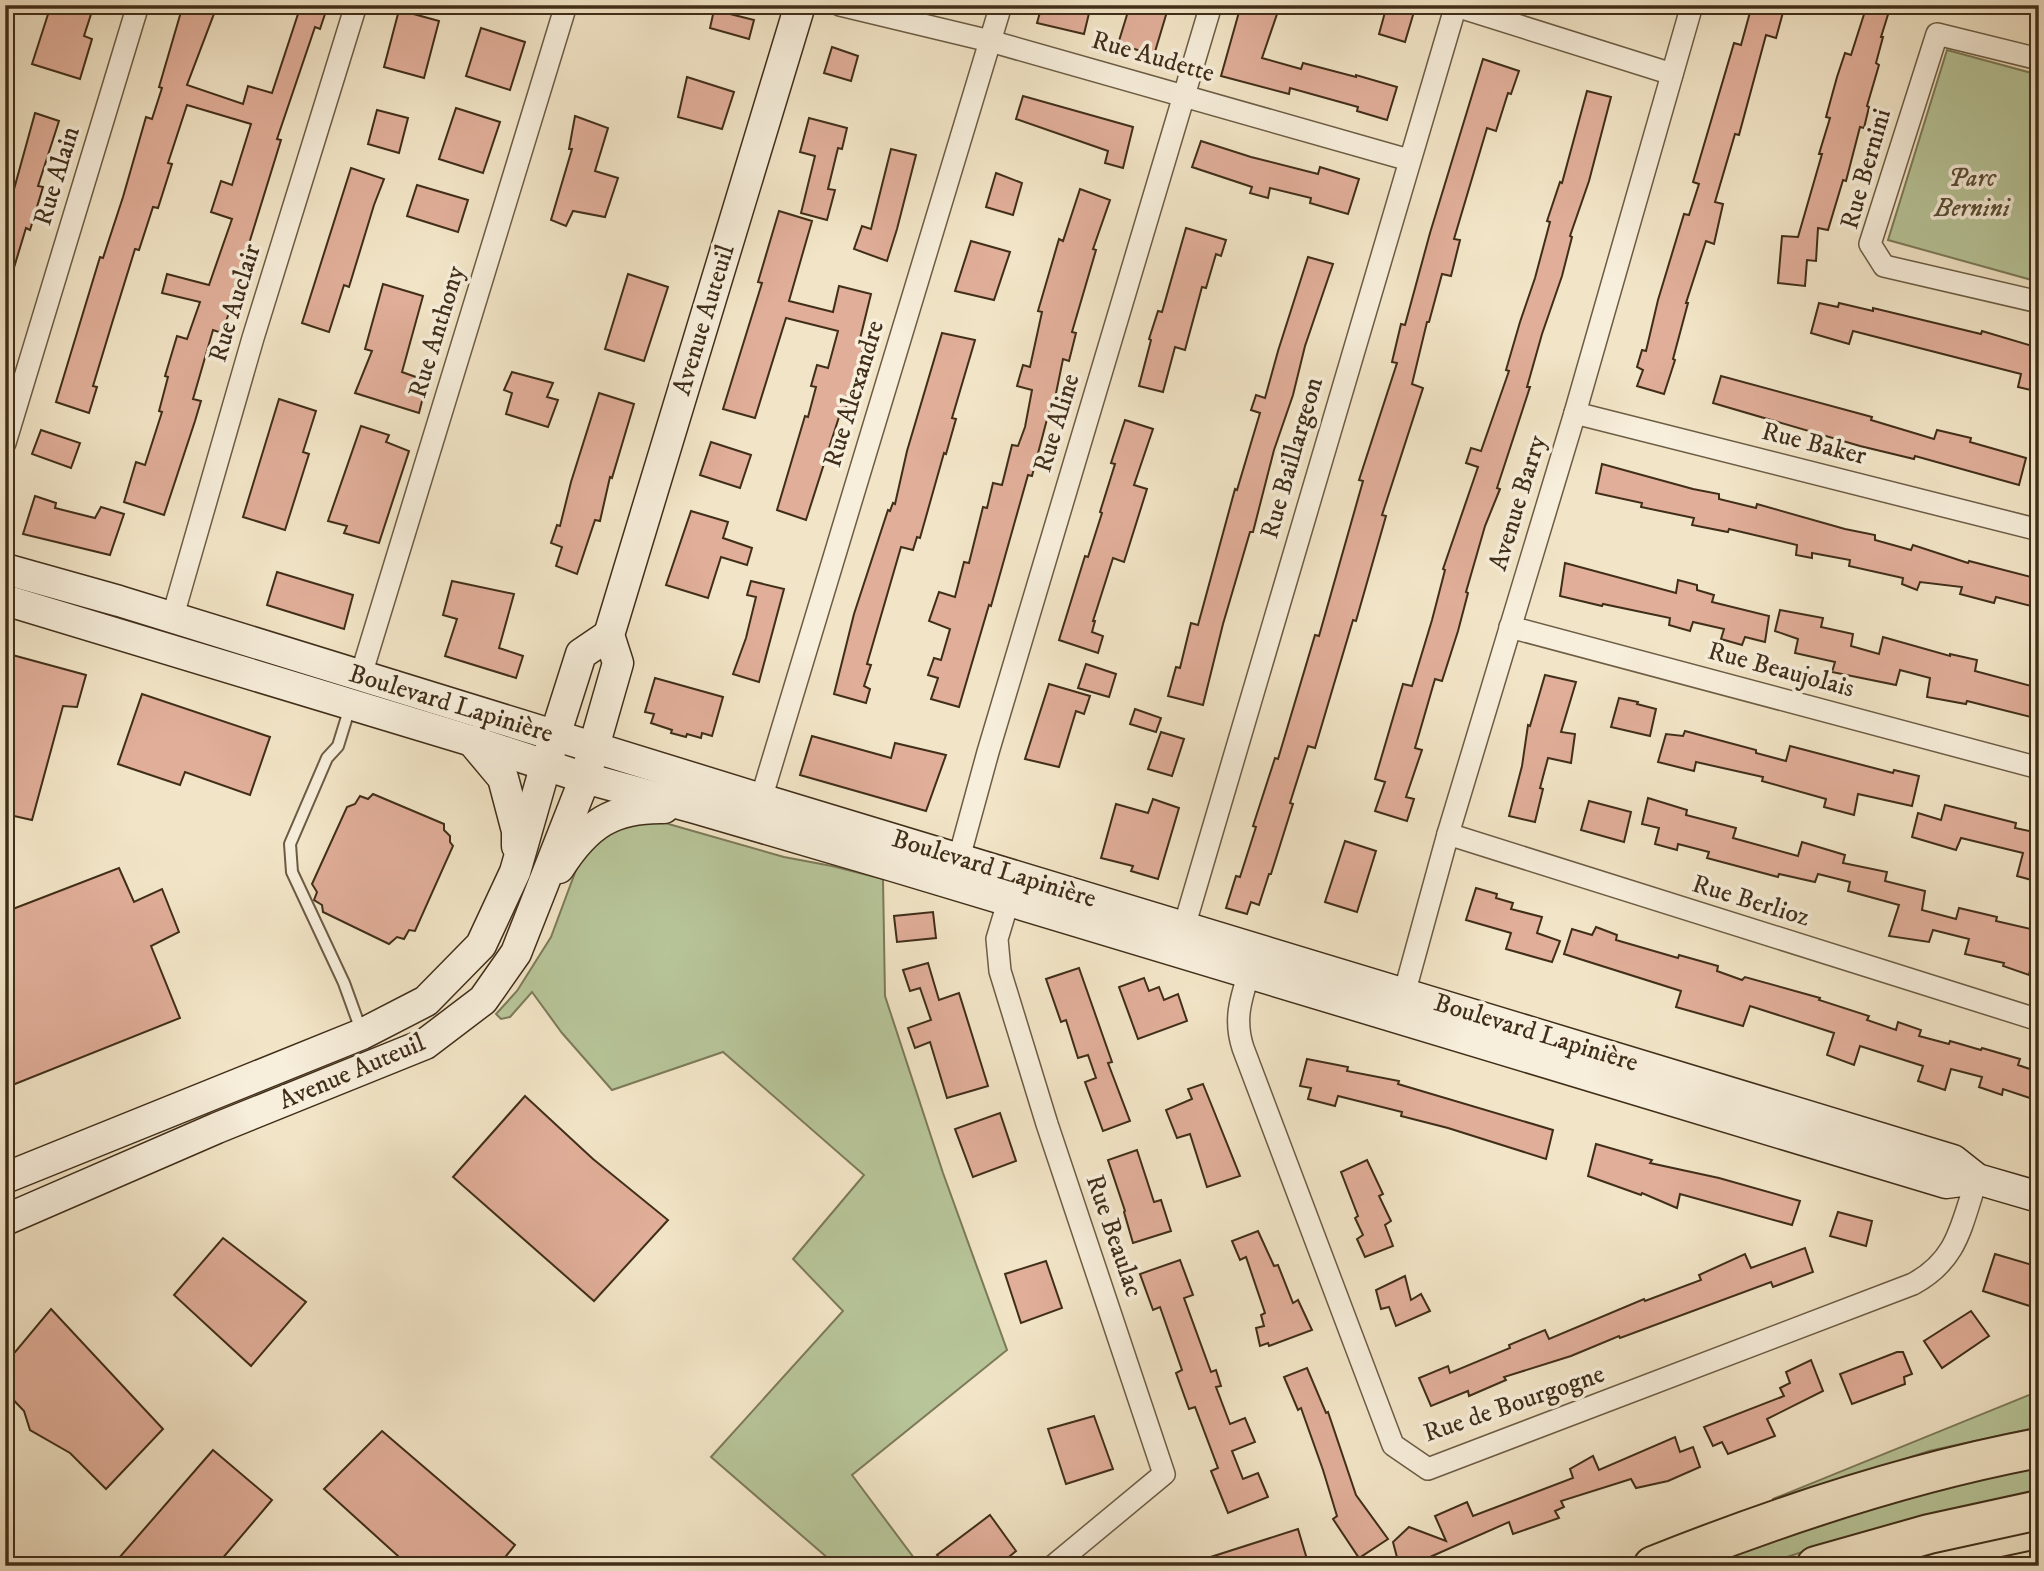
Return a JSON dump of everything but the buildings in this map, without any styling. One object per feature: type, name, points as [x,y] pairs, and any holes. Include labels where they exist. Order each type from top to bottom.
[{"type":"highway","points":[[1653,1566],[1782,1517],[1885,1485],[2039,1448]]},
{"type":"highway","points":[[1816,1566],[1929,1534],[2039,1510]]},
{"type":"main road","name":"Avenue Auteuil","points":[[5,1178],[425,1044],[483,1000],[516,953],[585,778],[618,663],[609,635],[800,5]]},
{"type":"main road","name":"Boulevard Lapinière","points":[[5,569],[959,858],[1012,889],[1401,1005],[1946,1183],[1977,1179],[2039,1198]]},
{"type":"main road","name":"Boulevard Lapinière","points":[[5,600],[472,741],[585,778],[1012,889],[1184,927],[1253,961]]},
{"type":"main road","name":"Avenue Auteuil","points":[[5,1220],[426,1001],[481,945],[515,872],[581,654],[609,635]]},
{"type":"main road","points":[[472,741],[503,778],[510,797],[517,831],[515,872]]},
{"type":"main road","points":[[536,903],[569,852],[589,831],[606,819],[638,807],[695,808]]},
{"type":"street","name":"Rue Alain","points":[[5,443],[138,5]]},
{"type":"street","name":"Rue Auclair","points":[[172,619],[253,338],[356,5]]},
{"type":"street","name":"Rue Anthony","points":[[361,675],[566,5]]},
{"type":"street","name":"Rue Audette","points":[[840,5],[990,41],[1185,94],[1409,160]]},
{"type":"street","name":"Rue Alexandre","points":[[761,799],[1001,5]]},
{"type":"street","name":"Rue Aline","points":[[959,858],[1211,5]]},
{"type":"street","name":"Avenue Barry","points":[[1401,1005],[1448,834],[1575,413],[1692,5]]},
{"type":"street","points":[[1456,6],[1672,74]]},
{"type":"street","name":"Rue Baillargeon","points":[[1184,927],[1456,6]]},
{"type":"street","name":"Rue Bernini","points":[[2039,60],[1937,34],[1870,244],[1884,266],[2039,302]]},
{"type":"street","name":"Rue Baker","points":[[1575,413],[2039,530]]},
{"type":"street","name":"Rue Beaujolais","points":[[1510,626],[2039,768]]},
{"type":"street","name":"Rue Berlioz","points":[[1448,834],[2039,1020]]},
{"type":"street","name":"Rue Beaulac","points":[[1012,889],[996,945],[1000,971],[1047,1124],[1164,1474],[1053,1566]]},
{"type":"street","name":"Rue de Bourgogne","points":[[1253,961],[1237,1018],[1242,1048],[1394,1445],[1428,1469],[1913,1284],[1934,1271],[1947,1257],[1956,1240],[1977,1179]]},
{"type":"lane","points":[[351,705],[338,746],[327,758],[290,844],[292,872],[344,983],[362,1034]]},
{"type":"green space","name":"Parc Bernini","points":[[1947,50],[2039,75],[2039,282],[1888,240]]},
{"type":"green space","points":[[658,821],[784,857],[883,879],[885,996],[943,1173],[1007,1350],[852,1475],[920,1566],[837,1566],[711,1457],[843,1311],[793,1259],[864,1175],[723,1052],[612,1090],[562,1033],[532,992],[510,1017],[501,1019],[496,1014],[517,991],[551,937],[576,870],[586,853],[618,827]]},
{"type":"green space","points":[[2039,1391],[2039,1427],[1929,1451],[1773,1503],[1773,1499]]},
{"type":"green space","points":[[2039,1464],[2039,1492],[1821,1546],[1759,1566],[1691,1566],[1803,1524]]},
{"type":"tram line","points":[[1959,1566],[2039,1549]]}]
